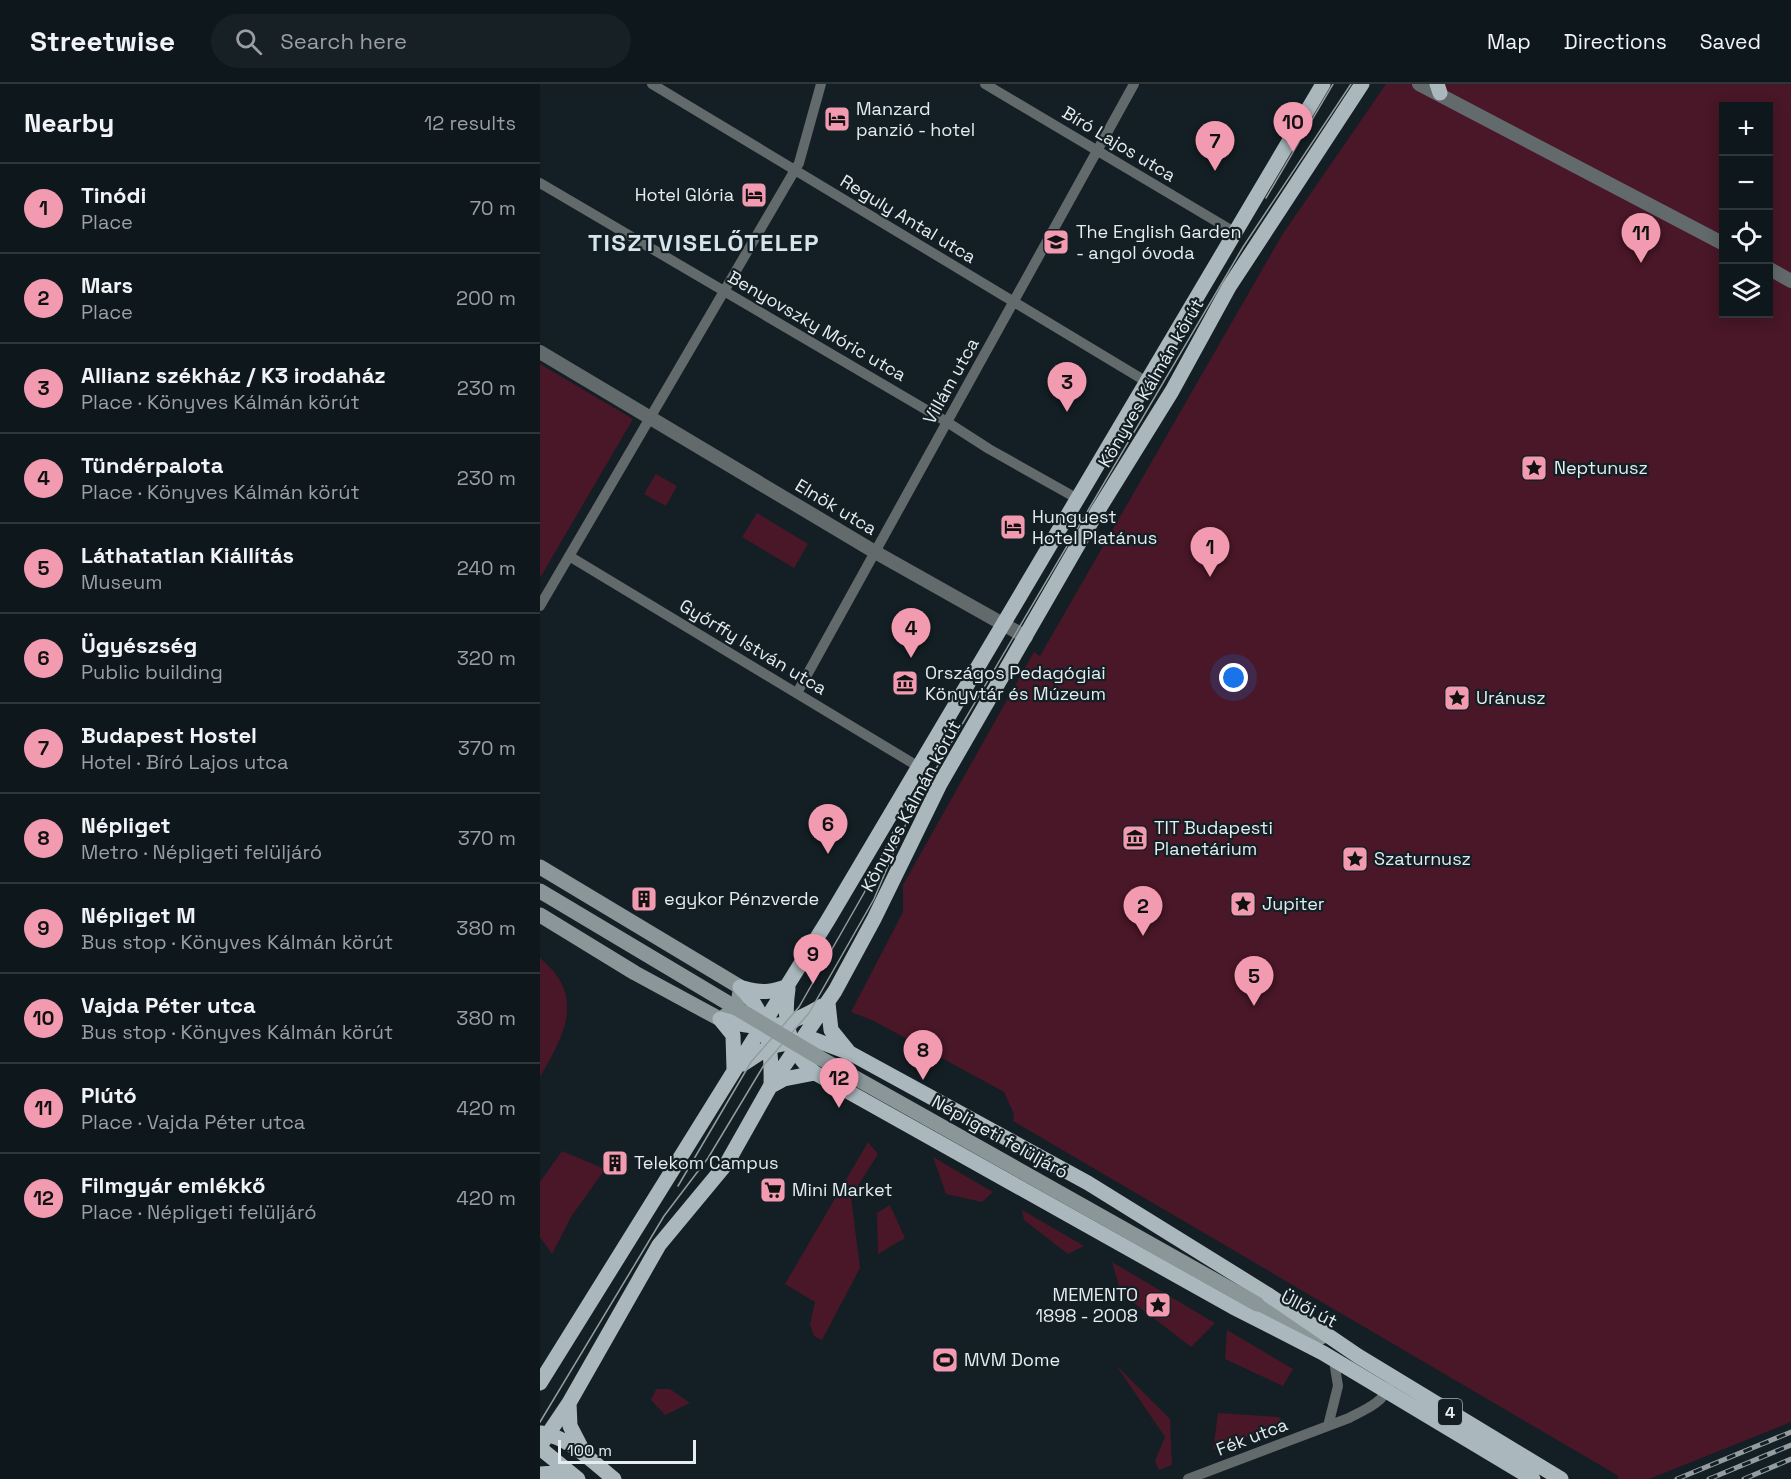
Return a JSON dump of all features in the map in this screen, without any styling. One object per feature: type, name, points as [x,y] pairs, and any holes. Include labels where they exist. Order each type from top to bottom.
[{"type":"main road","name":"Könyves Kálmán körút","points":[[540,1383],[646,1209],[788,986],[1323,84]]},
{"type":"main road","name":"Könyves Kálmán körút","points":[[542,1440],[569,1404],[659,1245],[727,1163],[795,1043],[828,1003],[874,919],[940,784],[1097,512],[1172,391],[1229,286],[1362,84]]},
{"type":"main road","points":[[540,867],[740,987],[758,993],[772,993],[788,986]]},
{"type":"main road","name":"Népligeti felüljáró","points":[[540,891],[801,1047],[1257,1304]]},
{"type":"main road","points":[[540,915],[636,973],[720,1019],[763,1027],[788,1023],[828,1003],[831,1030],[850,1053]]},
{"type":"main road","points":[[636,973],[629,957],[639,942],[656,937]]},
{"type":"main road","points":[[788,986],[785,1006],[788,1023],[801,1061],[815,1072],[1233,1307],[1329,1357]]},
{"type":"main road","points":[[720,1019],[737,1006],[740,987]]},
{"type":"main road","points":[[740,987],[756,1002],[769,1047],[771,1085],[784,1078],[815,1072]]},
{"type":"main road","points":[[720,1019],[733,1035],[734,1072]]},
{"type":"main road","points":[[734,1072],[753,1055],[769,1047],[816,1038],[850,1053],[1088,1183],[1267,1293],[1358,1356]]},
{"type":"main road","points":[[861,1099],[860,1081],[864,1074],[871,1068],[879,1068]]},
{"type":"main road","points":[[891,1114],[912,1103],[915,1089],[912,1085]]},
{"type":"main road","name":"Üllői út","points":[[1257,1304],[1358,1356],[1562,1479]]},
{"type":"main road","name":"Üllői út","points":[[1257,1304],[1329,1357],[1382,1391],[1533,1479]]},
{"type":"main road","points":[[569,1404],[570,1426],[586,1455],[614,1479]]},
{"type":"main road","points":[[542,1440],[586,1455]]},
{"type":"main road","points":[[542,1440],[571,1477]]},
{"type":"main road","points":[[540,1474],[571,1477]]},
{"type":"street","name":"Reguly Antal utca","points":[[652,84],[1147,382]]},
{"type":"street","points":[[540,606],[800,163],[821,84]]},
{"type":"street","name":"Bíró Lajos utca","points":[[985,84],[1236,233]]},
{"type":"street","name":"Villám utca","points":[[797,693],[1134,84]]},
{"type":"street","points":[[1419,84],[1438,88],[1719,241]]},
{"type":"street","name":"Benyovszky Móric utca","points":[[540,183],[947,422],[989,449],[1078,499]]},
{"type":"street","points":[[1773,271],[1791,280]]},
{"type":"street","name":"Elnök utca","points":[[540,352],[874,552],[1026,637]]},
{"type":"street","name":"Győrffy István utca","points":[[569,556],[919,767]]},
{"type":"street","points":[[1328,1426],[1338,1386],[1329,1357]]},
{"type":"street","name":"Fék utca","points":[[1188,1479],[1349,1418],[1382,1391],[1393,1377]]},
{"type":"shaded area","points":[[1386,84],[1791,84],[1791,1422],[1649,1479],[1619,1479],[1617,1475],[1013,1121],[1014,1114],[1004,1092],[874,1021],[851,1012],[903,912],[903,885],[1034,652],[1040,656],[1282,235]]},
{"type":"shaded area","points":[[540,364],[633,419],[540,578]]},
{"type":"shaded area","points":[[656,474],[677,486],[666,506],[644,494]]},
{"type":"shaded area","points":[[757,513],[808,544],[794,568],[742,537]]},
{"type":"shaded area","points":[[540,958],[554,972],[563,987],[567,1001],[567,1016],[557,1046],[540,1077]]},
{"type":"shaded area","points":[[868,1142],[878,1154],[851,1197],[860,1268],[822,1340],[814,1336],[810,1324],[815,1302],[785,1284]]},
{"type":"shaded area","points":[[562,1151],[605,1169],[571,1217],[552,1254],[540,1237],[540,1182]]},
{"type":"shaded area","points":[[933,1157],[993,1192],[982,1202],[946,1194]]},
{"type":"shaded area","points":[[890,1205],[905,1238],[878,1254],[877,1213]]},
{"type":"shaded area","points":[[1022,1210],[1084,1246],[1068,1254],[1024,1220]]},
{"type":"shaded area","points":[[1112,1262],[1215,1323],[1191,1347],[1121,1293]]},
{"type":"shaded area","points":[[1227,1330],[1293,1369],[1283,1386],[1225,1359]]},
{"type":"shaded area","points":[[1116,1365],[1170,1419],[1172,1465],[1159,1470],[1155,1461],[1165,1437]]},
{"type":"shaded area","points":[[656,1389],[670,1389],[690,1403],[665,1415],[651,1400]]},
{"type":"shaded area","points":[[1218,1413],[1279,1417],[1284,1423],[1213,1450]]},
{"type":"tram line","points":[[1266,198],[1333,84]]},
{"type":"tram line","points":[[540,1422],[664,1216],[708,1158],[764,1065],[809,1013],[874,899],[908,819],[927,784],[1243,247],[1351,84]]},
{"type":"tram line","points":[[678,1186],[751,1062],[799,1007],[864,893],[896,826]]},
{"type":"railway","points":[[1677,1479],[1791,1432]]},
{"type":"railway","points":[[1709,1479],[1791,1445]]},
{"type":"railway","points":[[1744,1479],[1791,1459]]},
{"type":"place","name":"Manzard panzió - hotel","points":[[837,119]]},
{"type":"place","name":"Vajda Péter utca","points":[[1293,152]]},
{"type":"place","name":"Budapest Hostel","points":[[1215,171]]},
{"type":"place","name":"Hotel Glória","points":[[754,195]]},
{"type":"place","name":"The English Garden - angol óvoda","points":[[1056,242]]},
{"type":"place","name":"Plútó","points":[[1641,263]]},
{"type":"place","name":"Allianz székház / K3 irodaház","points":[[1067,412]]},
{"type":"place","name":"Neptunusz","points":[[1534,468]]},
{"type":"place","name":"Hunguest Hotel Platánus","points":[[1013,527]]},
{"type":"place","name":"Tinódi","points":[[1210,577]]},
{"type":"place","name":"Tündérpalota","points":[[911,658]]},
{"type":"place","name":"Országos Pedagógiai Könyvtár és Múzeum","points":[[905,683]]},
{"type":"place","name":"Uránusz","points":[[1457,698]]},
{"type":"place","name":"TIT Budapesti Planetárium","points":[[1135,838]]},
{"type":"place","name":"Ügyészség","points":[[828,854]]},
{"type":"place","name":"Szaturnusz","points":[[1355,859]]},
{"type":"place","name":"egykor Pénzverde","points":[[644,899]]},
{"type":"place","name":"Jupiter","points":[[1243,904]]},
{"type":"place","name":"Mars","points":[[1143,936]]},
{"type":"place","name":"Népliget M","points":[[813,984]]},
{"type":"place","name":"Láthatatlan Kiállítás","points":[[1254,1006]]},
{"type":"place","name":"Népliget","points":[[923,1080]]},
{"type":"place","name":"Filmgyár emlékkő","points":[[839,1108]]},
{"type":"place","name":"Telekom Campus","points":[[615,1163]]},
{"type":"place","name":"Mini Market","points":[[773,1190]]},
{"type":"place","name":"MEMENTO 1898 - 2008","points":[[1158,1305]]},
{"type":"place","name":"MVM Dome","points":[[945,1360]]},
{"type":"district","name":"TISZTVISELŐTELEP","points":[[704,243]]}]
